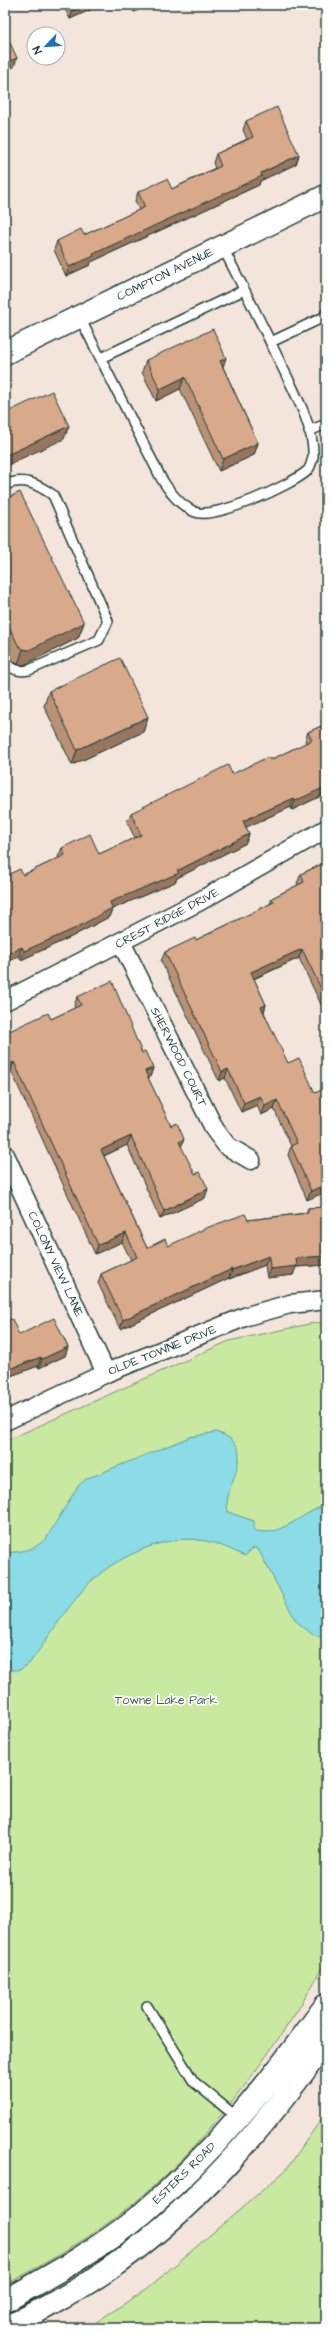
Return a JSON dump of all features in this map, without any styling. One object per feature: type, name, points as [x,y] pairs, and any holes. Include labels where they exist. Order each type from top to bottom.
[{"type":"street","name":"COMPTON AVENUE","points":[[5,353],[326,196]]},
{"type":"street","name":"CREST RIDGE DRIVE","points":[[5,1002],[200,901],[326,829]]},
{"type":"street","name":"SHERWOOD COURT","points":[[121,942],[215,1130],[227,1146],[251,1160]]},
{"type":"street","name":"COLONY VIEW LANE","points":[[5,1155],[106,1373]]},
{"type":"street","name":"OLDE TOWNE DRIVE","points":[[5,1421],[106,1373],[247,1316],[290,1304],[326,1300]]},
{"type":"street","name":"ESTERS ROAD","points":[[5,2301],[90,2251],[142,2214],[239,2118],[326,2005]]},
{"type":"street","name":"ESTERS ROAD","points":[[6,2328],[52,2305],[104,2272],[156,2233],[197,2195],[255,2134],[326,2041]]},
{"type":"street","points":[[239,2118],[255,2134]]},
{"type":"lane","points":[[80,316],[161,478],[172,496],[196,512],[213,513],[229,509],[308,470],[313,459],[312,440],[296,394],[222,246]]},
{"type":"lane","points":[[101,358],[244,290]]},
{"type":"lane","points":[[271,342],[324,317],[326,313]]},
{"type":"lane","points":[[309,431],[326,424]]},
{"type":"lane","points":[[5,485],[15,481],[35,482],[53,495],[108,621],[99,640],[29,670],[20,672],[10,668],[5,660]]},
{"type":"lane","points":[[147,2006],[194,2082],[239,2118]]},
{"type":"green space","name":"Towne Lake Park","points":[[326,1322],[326,1959],[303,2002],[244,2086],[210,2128],[173,2168],[133,2204],[103,2227],[55,2257],[5,2285],[5,1441],[229,1341],[314,1323]]},
{"type":"green space","points":[[326,2112],[326,2328],[87,2328],[147,2289],[286,2170]]},
{"type":"water","points":[[216,1432],[230,1439],[237,1447],[239,1456],[227,1501],[228,1512],[254,1521],[254,1531],[268,1532],[280,1529],[326,1505],[326,1637],[313,1635],[296,1621],[258,1549],[253,1548],[245,1556],[211,1542],[184,1539],[151,1546],[118,1561],[104,1571],[91,1581],[81,1592],[29,1664],[19,1670],[5,1670],[5,1553],[28,1550],[42,1542],[47,1537],[78,1486],[86,1479],[190,1437]]},
{"type":"building","points":[[70,5],[85,5],[73,10]]},
{"type":"building","points":[[5,32],[17,58],[5,63]]},
{"type":"building","points":[[277,107],[299,155],[261,173],[262,176],[93,254],[94,256],[69,267],[57,241],[81,229],[84,235],[145,207],[138,192],[167,179],[172,189],[221,166],[216,154],[253,137],[246,121]]},
{"type":"building","points":[[213,329],[226,358],[220,361],[258,443],[223,459],[185,377],[160,389],[146,360]]},
{"type":"building","points":[[52,391],[69,426],[5,456],[5,413]]},
{"type":"building","points":[[20,492],[84,623],[29,650],[23,649],[18,645],[5,618],[5,499]]},
{"type":"building","points":[[120,658],[148,717],[77,750],[49,691]]},
{"type":"building","points":[[326,724],[326,783],[323,784],[325,787],[295,801],[294,798],[243,821],[249,834],[177,871],[179,873],[110,902],[112,908],[76,928],[24,951],[22,947],[5,955],[5,876],[20,869],[23,875],[65,855],[62,848],[90,834],[99,854],[141,835],[131,813],[228,765],[232,774],[268,757],[270,760],[312,740],[308,732]]},
{"type":"building","points":[[326,862],[326,999],[302,949],[251,972],[266,1005],[261,1007],[288,1063],[299,1058],[315,1093],[326,1088],[326,1153],[322,1155],[326,1165],[326,1184],[311,1191],[291,1146],[297,1143],[277,1100],[265,1106],[260,1096],[244,1103],[228,1069],[222,1072],[165,952],[195,938],[196,940],[274,902],[272,898],[304,882],[301,874]]},
{"type":"building","points":[[112,981],[142,1053],[145,1051],[153,1068],[145,1071],[171,1126],[177,1123],[184,1139],[179,1142],[195,1174],[200,1172],[208,1189],[164,1211],[131,1136],[101,1150],[147,1248],[165,1239],[168,1246],[206,1228],[245,1214],[248,1220],[308,1213],[308,1208],[326,1207],[326,1256],[296,1258],[297,1266],[270,1269],[269,1256],[232,1269],[123,1320],[101,1274],[137,1257],[126,1233],[98,1245],[14,1062],[10,1064],[5,1054],[5,1033],[48,1013],[51,1019],[81,1005],[77,997]]},
{"type":"building","points":[[5,1235],[8,1242],[5,1243]]},
{"type":"building","points":[[54,1318],[68,1347],[42,1359],[41,1357],[5,1371],[5,1322],[12,1319],[19,1335]]}]
